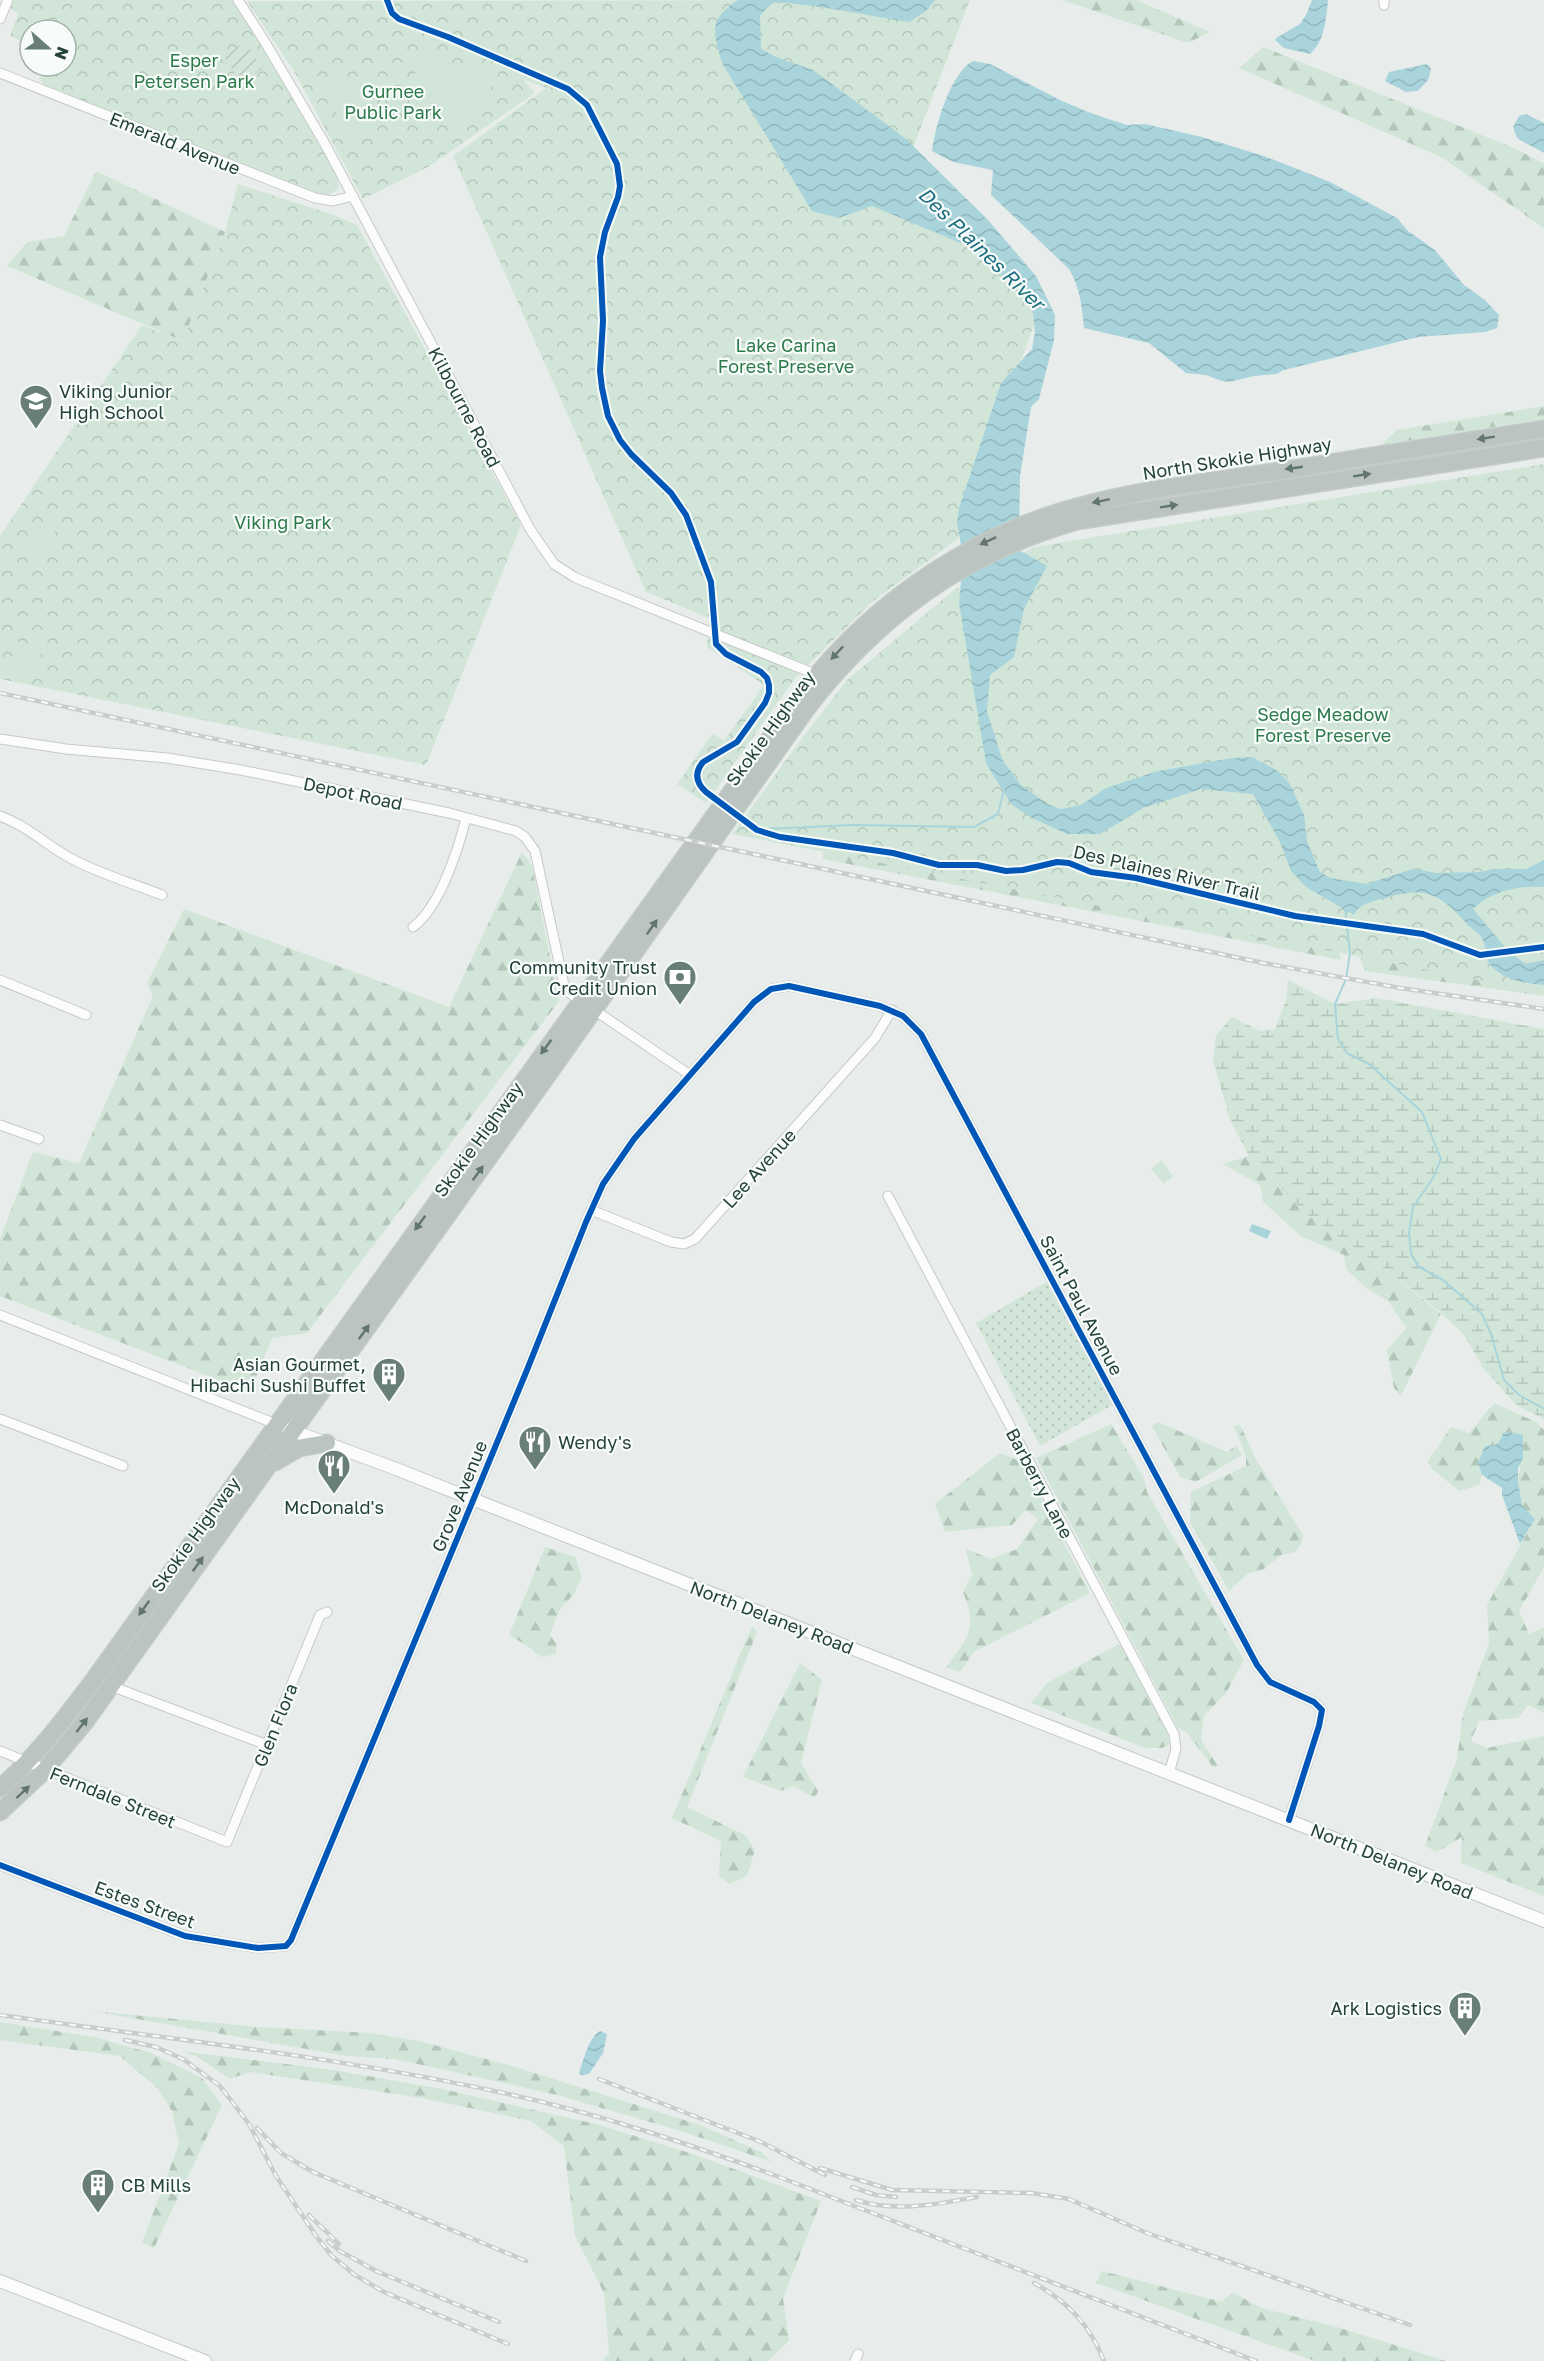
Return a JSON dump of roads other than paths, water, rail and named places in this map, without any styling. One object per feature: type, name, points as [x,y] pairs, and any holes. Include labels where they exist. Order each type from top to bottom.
[{"type":"highway","name":"North Skokie Highway","points":[[1031,529],[1095,502],[1163,488],[1544,429]]},
{"type":"highway","name":"North Skokie Highway","points":[[1031,529],[1544,448]]},
{"type":"highway","name":"Skokie Highway","points":[[0,1812],[45,1770],[85,1722],[294,1431],[588,1005],[822,678],[948,569],[1031,529]]},
{"type":"highway","name":"Skokie Highway","points":[[0,1788],[28,1762],[93,1681],[276,1424],[588,1005]]},
{"type":"highway","points":[[267,1467],[299,1448],[327,1443]]},
{"type":"street","points":[[0,19],[8,0]]},
{"type":"street","name":"Kilbourne Road","points":[[238,0],[294,90],[530,529],[554,564],[578,579],[822,678]]},
{"type":"street","name":"Emerald Avenue","points":[[0,73],[315,198],[333,201],[352,196]]},
{"type":"street","name":"Depot Road","points":[[0,739],[66,749],[167,758],[212,765],[510,828],[531,843],[539,867],[566,990],[690,1075]]},
{"type":"street","points":[[0,816],[35,833],[70,858],[98,872],[162,895]]},
{"type":"street","points":[[413,927],[424,918],[435,902],[461,839],[466,818]]},
{"type":"street","points":[[0,980],[86,1015]]},
{"type":"street","name":"Saint Paul Avenue","points":[[690,1075],[754,1002],[771,988],[789,986],[892,1010],[914,1025],[1257,1665],[1275,1685],[1314,1702],[1322,1710],[1289,1820]]},
{"type":"street","name":"Lee Avenue","points":[[591,1210],[671,1242],[684,1244],[695,1239],[875,1038],[892,1010]]},
{"type":"street","name":"Grove Avenue","points":[[286,1946],[291,1940],[603,1184],[624,1151],[690,1075]]},
{"type":"street","points":[[0,1125],[39,1139]]},
{"type":"street","name":"Barberry Lane","points":[[888,1196],[1174,1734],[1176,1749],[1169,1773]]},
{"type":"street","name":"North Delaney Road","points":[[0,1315],[1544,1921]]},
{"type":"street","points":[[0,1419],[123,1466]]},
{"type":"street","name":"Glen Flora","points":[[227,1842],[320,1615],[327,1612]]},
{"type":"street","points":[[111,1686],[267,1745]]},
{"type":"street","name":"Ferndale Street","points":[[0,1752],[227,1842]]},
{"type":"street","name":"Estes Street","points":[[0,1865],[185,1936],[258,1948],[286,1946]]},
{"type":"street","points":[[0,2281],[205,2361]]},
{"type":"water","name":"Des Plaines River","points":[[738,0],[935,0],[926,11],[909,22],[818,7],[773,3],[760,16],[761,49],[776,57],[813,70],[905,138],[988,220],[1036,276],[1055,315],[1054,340],[1039,399],[1031,407],[1020,476],[1019,550],[1047,566],[1024,609],[1014,657],[990,675],[987,711],[1002,759],[1020,784],[1047,804],[1061,809],[1081,805],[1106,788],[1158,771],[1232,758],[1252,757],[1278,771],[1290,784],[1304,815],[1307,841],[1320,872],[1330,878],[1366,884],[1413,869],[1437,873],[1526,869],[1544,860],[1544,887],[1515,888],[1488,898],[1473,909],[1505,947],[1525,964],[1544,960],[1544,985],[1517,981],[1493,968],[1488,961],[1484,942],[1480,936],[1448,905],[1432,895],[1413,892],[1389,897],[1360,907],[1354,915],[1306,887],[1291,871],[1280,842],[1253,794],[1201,789],[1143,808],[1100,834],[1067,834],[1030,817],[1011,804],[986,763],[959,603],[961,581],[966,575],[957,522],[959,508],[1001,383],[1032,349],[1035,332],[1033,313],[1018,290],[970,247],[872,206],[839,218],[812,211],[722,63],[716,42],[715,27],[722,14]]},
{"type":"water","points":[[1312,0],[1328,0],[1324,29],[1319,43],[1310,54],[1284,48],[1275,40],[1276,38],[1300,24]]},
{"type":"water","points":[[973,61],[990,64],[1062,101],[1093,114],[1127,125],[1145,124],[1202,137],[1264,156],[1330,182],[1397,218],[1408,231],[1435,250],[1464,285],[1485,300],[1499,315],[1497,328],[1485,332],[1418,337],[1284,370],[1276,374],[1229,382],[1206,375],[1186,373],[1149,343],[1084,328],[1080,297],[1069,269],[991,195],[993,170],[953,162],[932,151],[936,128],[951,88],[965,67]]},
{"type":"water","points":[[1427,64],[1431,69],[1428,80],[1418,91],[1406,92],[1385,81],[1389,72]]},
{"type":"water","points":[[1526,114],[1544,123],[1544,153],[1517,138],[1513,127],[1519,116]]},
{"type":"water","points":[[1252,1224],[1271,1231],[1267,1239],[1249,1231]]},
{"type":"water","points":[[1503,1433],[1523,1435],[1523,1459],[1518,1468],[1518,1482],[1522,1505],[1535,1519],[1520,1544],[1502,1495],[1502,1488],[1482,1475],[1478,1463],[1485,1446],[1497,1444]]},
{"type":"water","points":[[600,2031],[607,2034],[603,2053],[589,2074],[581,2075],[579,2073],[587,2050],[592,2039]]},
{"type":"waterway","points":[[765,829],[853,825],[974,827],[998,814],[1004,790]]},
{"type":"waterway","points":[[1345,908],[1350,953],[1346,979],[1335,1004],[1338,1039],[1347,1053],[1369,1064],[1422,1112],[1441,1159],[1433,1178],[1413,1207],[1409,1233],[1411,1254],[1419,1267],[1443,1280],[1482,1314],[1491,1334],[1504,1380],[1519,1395],[1544,1409]]},
{"type":"railway","points":[[0,693],[1263,963],[1400,988],[1544,1009]]},
{"type":"railway","points":[[0,2015],[382,2069],[508,2094],[609,2120],[774,2175],[1256,2361]]},
{"type":"railway","points":[[125,2040],[156,2047],[183,2059],[220,2086],[249,2124],[276,2176],[316,2236],[332,2256],[355,2275],[384,2292],[508,2344]]},
{"type":"railway","points":[[599,2079],[761,2142],[825,2175]]},
{"type":"railway","points":[[257,2128],[281,2153],[313,2172],[526,2261]]},
{"type":"railway","points":[[820,2168],[892,2190],[1031,2193],[1069,2199],[1147,2233],[1410,2325]]},
{"type":"railway","points":[[852,2187],[876,2195],[896,2197]]},
{"type":"railway","points":[[856,2200],[901,2207],[977,2197]]},
{"type":"railway","points":[[309,2215],[339,2244]]},
{"type":"railway","points":[[328,2241],[340,2251],[376,2271],[499,2322]]},
{"type":"railway","points":[[1034,2283],[1057,2298],[1076,2315],[1092,2336],[1104,2361]]},
{"type":"place","name":"Viking Junior High School","points":[[36,430]]},
{"type":"place","name":"Community Trust Credit Union","points":[[680,1006]]},
{"type":"place","name":"Asian Gourmet, Hibachi Sushi Buffet","points":[[389,1403]]},
{"type":"place","name":"Wendy's","points":[[535,1471]]},
{"type":"place","name":"McDonald's","points":[[334,1495]]},
{"type":"place","name":"Ark Logistics","points":[[1465,2037]]},
{"type":"place","name":"CB Mills","points":[[98,2214]]},
{"type":"park label","name":"Esper Petersen Park","points":[[194,70]]},
{"type":"park label","name":"Gurnee Public Park","points":[[393,101]]},
{"type":"park label","name":"Lake Carina Forest Preserve","points":[[786,355]]},
{"type":"park label","name":"Viking Park","points":[[283,522]]},
{"type":"park label","name":"Sedge Meadow Forest Preserve","points":[[1323,724]]}]
